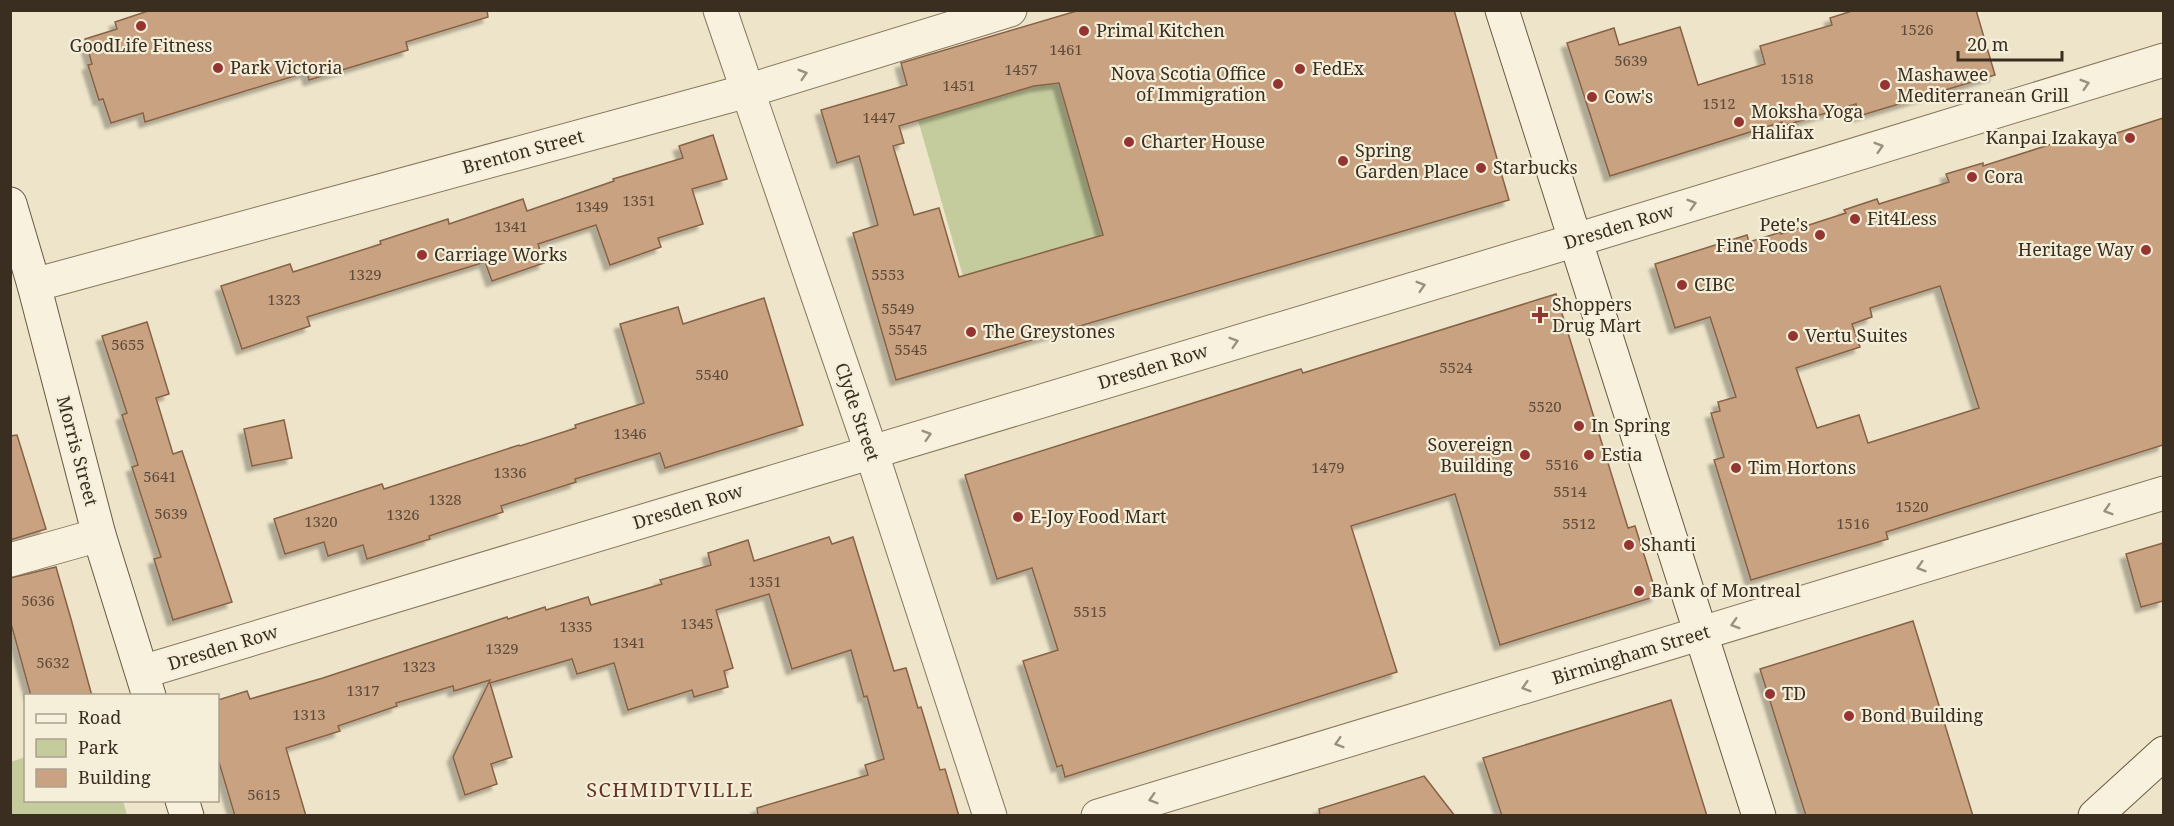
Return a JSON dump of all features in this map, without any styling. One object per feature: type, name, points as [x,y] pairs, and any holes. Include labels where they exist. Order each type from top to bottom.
[{"type":"street","name":"Clyde Street","points":[[720,10],[871,451],[990,816]]},
{"type":"street","name":"Brenton Street","points":[[34,285],[747,91],[1010,10]]},
{"type":"street","points":[[1502,10],[1760,816]]},
{"type":"street","name":"Dresden Row","points":[[146,684],[871,451],[1576,240],[2163,60]]},
{"type":"street","name":"Morris Street","points":[[10,204],[34,285],[99,535],[146,684]]},
{"type":"street","name":"Birmingham Street","points":[[1098,816],[2163,493]]},
{"type":"street","points":[[10,560],[99,535]]},
{"type":"street","points":[[2095,816],[2163,753]]},
{"type":"green space","points":[[1057,79],[1103,235],[963,276],[918,120]]},
{"type":"green space","points":[[24,757],[24,802],[123,802],[127,815],[11,815],[11,762]]},
{"type":"building","name":"Park Victoria","points":[[151,10],[487,10],[488,17],[406,42],[408,50],[309,80],[307,72],[145,122],[143,113],[111,123],[103,99],[99,100],[88,65],[92,64],[85,39],[117,29],[115,22]]},
{"type":"building","points":[[1080,10],[1454,10],[1509,200],[896,380],[853,233],[878,225],[859,156],[837,163],[821,110],[907,85],[901,63]],"holes":[[[1059,83],[1103,235],[959,277],[939,208],[914,215],[893,146],[904,143],[899,126],[1034,86]]]},
{"type":"building","points":[[1855,10],[1976,10],[1995,75],[1859,116],[1856,104],[1783,126],[1782,122],[1610,176],[1567,43],[1614,28],[1619,45],[1680,27],[1698,85],[1765,64],[1760,46],[1832,25],[1830,18]]},
{"type":"building","points":[[2163,118],[2163,445],[1886,532],[1888,539],[1751,580],[1714,460],[1724,457],[1711,413],[1720,411],[1718,402],[1736,397],[1710,317],[1675,328],[1655,264],[1747,235],[1749,242],[1781,232],[1781,234],[1846,213],[1844,210],[1877,199],[1879,204],[1949,182],[1946,174],[1983,163],[1983,166],[2083,134],[2086,143]],"holes":[[[1940,286],[1979,408],[1868,443],[1859,415],[1817,428],[1796,368],[1860,347],[1852,324],[1872,317],[1870,308]]]},
{"type":"building","points":[[713,135],[727,179],[692,189],[703,224],[658,238],[661,247],[610,265],[596,225],[538,244],[544,263],[492,281],[485,262],[307,317],[310,326],[242,349],[221,286],[290,264],[293,272],[381,244],[380,241],[448,219],[449,224],[523,199],[527,211],[614,181],[613,179],[683,158],[679,146]]},
{"type":"building","points":[[1556,294],[1628,528],[1635,526],[1657,596],[1500,645],[1455,494],[1351,526],[1397,672],[1065,777],[1062,765],[1057,767],[1023,661],[1058,650],[1032,568],[997,579],[965,475],[1301,369],[1303,373]]},
{"type":"building","points":[[764,298],[803,425],[665,468],[660,453],[575,479],[576,482],[501,506],[503,512],[367,559],[363,545],[328,556],[324,542],[285,554],[274,519],[382,484],[384,489],[576,428],[575,425],[644,403],[620,324],[678,307],[683,324]]},
{"type":"building","points":[[147,322],[169,394],[156,398],[173,454],[182,451],[232,602],[173,620],[154,559],[161,557],[132,467],[138,465],[122,415],[127,413],[102,336]]},
{"type":"building","points":[[284,420],[292,458],[252,466],[244,429]]},
{"type":"building","points":[[17,435],[46,529],[10,540],[10,436]]},
{"type":"building","points":[[829,537],[832,544],[853,537],[894,671],[906,668],[918,708],[921,707],[940,770],[945,769],[959,816],[758,816],[757,808],[868,775],[865,765],[884,759],[867,696],[864,697],[851,650],[792,669],[769,594],[716,610],[733,668],[724,671],[728,687],[694,697],[692,690],[628,710],[614,663],[577,674],[572,659],[490,683],[512,757],[491,764],[497,784],[465,795],[453,757],[490,680],[454,691],[453,686],[396,703],[397,706],[338,726],[340,731],[286,748],[306,816],[235,816],[219,762],[219,700],[247,691],[250,699],[545,607],[546,610],[588,597],[591,605],[662,584],[660,580],[711,565],[708,553],[748,540],[754,561]]},
{"type":"building","points":[[2163,543],[2163,601],[2141,607],[2126,554]]},
{"type":"building","points":[[56,567],[91,694],[30,694],[10,620],[10,578]]},
{"type":"building","name":"Bond Building","points":[[1913,621],[1973,816],[1806,816],[1760,669]]},
{"type":"building","points":[[1671,700],[1707,816],[1502,816],[1483,758]]},
{"type":"building","points":[[1424,776],[1455,816],[1320,816],[1319,809]]},
{"type":"place","name":"GoodLife Fitness","points":[[141,26]]},
{"type":"place","name":"Primal Kitchen","points":[[1084,31]]},
{"type":"place","name":"Park Victoria","points":[[218,68]]},
{"type":"place","name":"FedEx","points":[[1300,69]]},
{"type":"place","name":"Nova Scotia Office of Immigration","points":[[1278,84]]},
{"type":"place","name":"Mashawee Mediterranean Grill","points":[[1885,85]]},
{"type":"place","name":"Cow's","points":[[1592,97]]},
{"type":"place","name":"Moksha Yoga Halifax","points":[[1739,122]]},
{"type":"place","name":"Kanpai Izakaya","points":[[2130,138]]},
{"type":"place","name":"Charter House","points":[[1129,142]]},
{"type":"place","name":"Spring Garden Place","points":[[1343,161]]},
{"type":"place","name":"Starbucks","points":[[1481,168]]},
{"type":"place","name":"Cora","points":[[1972,177]]},
{"type":"place","name":"Fit4Less","points":[[1855,219]]},
{"type":"place","name":"Pete's Fine Foods","points":[[1820,235]]},
{"type":"place","name":"Heritage Way","points":[[2146,250]]},
{"type":"place","name":"Carriage Works","points":[[422,255]]},
{"type":"place","name":"CIBC","points":[[1682,285]]},
{"type":"place","name":"Shoppers Drug Mart","points":[[1540,315]]},
{"type":"place","name":"The Greystones","points":[[971,332]]},
{"type":"place","name":"Vertu Suites","points":[[1793,336]]},
{"type":"place","name":"In Spring","points":[[1579,426]]},
{"type":"place","name":"Sovereign Building","points":[[1525,455]]},
{"type":"place","name":"Estia","points":[[1589,455]]},
{"type":"place","name":"Tim Hortons","points":[[1736,468]]},
{"type":"place","name":"E-Joy Food Mart","points":[[1018,517]]},
{"type":"place","name":"Shanti","points":[[1629,545]]},
{"type":"place","name":"Bank of Montreal","points":[[1639,591]]},
{"type":"place","name":"TD","points":[[1770,694]]},
{"type":"place","name":"Bond Building","points":[[1849,716]]},
{"type":"district","name":"SCHMIDTVILLE","points":[[670,790]]}]
